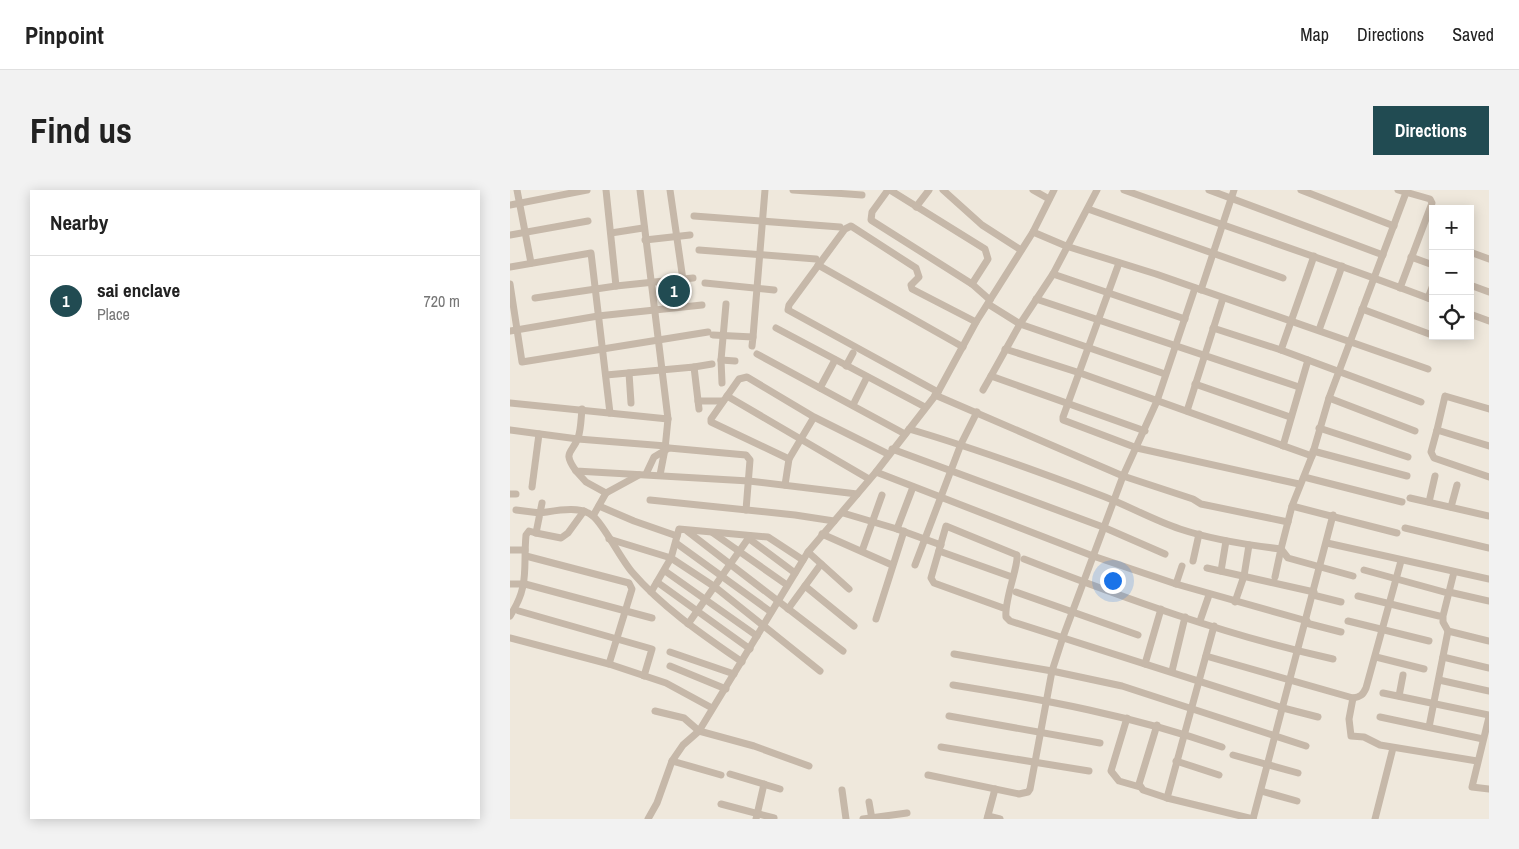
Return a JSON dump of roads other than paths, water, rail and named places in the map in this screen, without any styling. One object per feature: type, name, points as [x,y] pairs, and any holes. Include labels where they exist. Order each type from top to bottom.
[{"type":"street","points":[[517,190],[531,263]]},
{"type":"street","points":[[510,205],[587,190]]},
{"type":"street","points":[[606,190],[616,286]]},
{"type":"street","points":[[640,190],[643,228],[668,419],[666,448],[660,475]]},
{"type":"street","points":[[670,190],[683,280]]},
{"type":"street","points":[[752,346],[765,190]]},
{"type":"street","points":[[793,190],[862,195]]},
{"type":"street","points":[[972,284],[988,259],[988,252],[889,190],[872,212],[871,220],[972,284],[989,302],[1020,324],[1165,374]]},
{"type":"street","points":[[916,206],[929,190]]},
{"type":"street","points":[[943,190],[982,225],[1021,250]]},
{"type":"street","points":[[1033,190],[1050,199]]},
{"type":"street","points":[[648,819],[657,803],[672,761],[683,745],[700,731],[712,708],[726,689],[808,552],[876,472],[936,394],[976,322],[1032,232],[1054,190]]},
{"type":"street","points":[[1050,199],[1058,190]]},
{"type":"street","points":[[983,390],[1020,324],[1053,274],[1097,190]]},
{"type":"street","points":[[1124,190],[1222,226],[1314,256],[1429,299]]},
{"type":"street","points":[[1209,190],[1232,194],[1383,255]]},
{"type":"street","points":[[1300,190],[1323,194],[1394,226]]},
{"type":"street","points":[[1398,190],[1430,199],[1432,203],[1400,288]]},
{"type":"street","points":[[1275,577],[1299,484],[1304,477],[1338,372],[1407,191]]},
{"type":"street","points":[[928,775],[1019,794],[1028,792],[1036,763],[1052,670],[1063,637],[1123,476],[1157,401],[1185,319],[1213,253],[1232,194]]},
{"type":"street","points":[[1088,209],[1283,278]]},
{"type":"street","points":[[694,216],[840,227]]},
{"type":"street","points":[[510,235],[588,221]]},
{"type":"street","points":[[976,322],[912,289],[912,285],[919,276],[916,268],[852,226],[845,229],[817,262],[788,305],[788,310],[936,394],[1123,476],[1193,499],[1201,504],[1288,522]]},
{"type":"street","points":[[611,233],[643,228]]},
{"type":"street","points":[[1032,232],[1066,246],[1350,340],[1428,369]]},
{"type":"street","points":[[645,240],[690,235]]},
{"type":"street","points":[[699,250],[817,262],[963,347]]},
{"type":"street","points":[[1474,253],[1489,259]]},
{"type":"street","points":[[510,268],[591,254],[610,413]]},
{"type":"street","points":[[1281,350],[1314,256]]},
{"type":"street","points":[[1411,257],[1429,264]]},
{"type":"street","points":[[1119,263],[1068,402],[1063,417],[1065,421],[1102,433],[1137,448],[1299,484]]},
{"type":"street","points":[[1319,330],[1342,266]]},
{"type":"street","points":[[1053,274],[1185,319]]},
{"type":"street","points":[[535,298],[616,286],[694,278]]},
{"type":"street","points":[[705,283],[774,290]]},
{"type":"street","points":[[510,284],[514,331],[522,362],[711,333],[724,336],[753,337]]},
{"type":"street","points":[[1474,286],[1489,292]]},
{"type":"street","points":[[1187,412],[1223,298]]},
{"type":"street","points":[[1036,299],[1300,387]]},
{"type":"street","points":[[722,382],[721,360],[726,304]]},
{"type":"street","points":[[514,331],[598,316],[702,306]]},
{"type":"street","points":[[1362,309],[1429,334]]},
{"type":"street","points":[[1474,315],[1489,321]]},
{"type":"street","points":[[776,328],[925,407]]},
{"type":"street","points":[[1213,328],[1281,350],[1421,402]]},
{"type":"street","points":[[1005,349],[1080,373],[1283,446],[1407,476]]},
{"type":"street","points":[[756,354],[907,431],[961,444],[1114,500],[1180,529],[1226,541],[1281,549],[1288,558],[1353,576]]},
{"type":"street","points":[[846,366],[853,354]]},
{"type":"street","points":[[721,360],[735,361]]},
{"type":"street","points":[[820,388],[835,360]]},
{"type":"street","points":[[1283,446],[1308,360]]},
{"type":"street","points":[[606,375],[712,364]]},
{"type":"street","points":[[694,367],[698,405],[725,398],[869,480]]},
{"type":"street","points":[[629,373],[631,404]]},
{"type":"street","points":[[990,376],[1068,402],[1144,431]]},
{"type":"street","points":[[789,459],[711,422],[711,416],[738,379],[747,377],[814,417],[890,452],[951,471],[1103,527],[1165,554]]},
{"type":"street","points":[[853,405],[868,377]]},
{"type":"street","points":[[1195,384],[1290,417]]},
{"type":"street","points":[[1489,409],[1446,396],[1431,452],[1434,458],[1489,477]]},
{"type":"street","points":[[1329,398],[1415,431]]},
{"type":"street","points":[[510,403],[668,419]]},
{"type":"street","points":[[582,409],[578,439],[572,445],[569,457],[576,471],[586,482],[606,493]]},
{"type":"street","points":[[914,565],[961,444],[976,412]]},
{"type":"street","points":[[785,485],[789,459],[814,417]]},
{"type":"street","points":[[1319,428],[1408,457]]},
{"type":"street","points":[[510,430],[666,448],[674,447],[746,454],[750,460],[746,510]]},
{"type":"street","points":[[1437,430],[1489,446]]},
{"type":"street","points":[[532,487],[539,434]]},
{"type":"street","points":[[593,516],[606,493],[612,488],[644,474],[654,457],[666,448]]},
{"type":"street","points":[[576,471],[749,481],[857,494]]},
{"type":"street","points":[[876,472],[1093,556],[1209,595],[1341,632]]},
{"type":"street","points":[[1429,502],[1435,476]]},
{"type":"street","points":[[1304,477],[1402,502]]},
{"type":"street","points":[[1451,507],[1457,485]]},
{"type":"street","points":[[876,619],[913,487]]},
{"type":"street","points":[[862,551],[882,495]]},
{"type":"street","points":[[1410,498],[1489,516]]},
{"type":"street","points":[[650,500],[834,521]]},
{"type":"street","points":[[536,533],[542,503]]},
{"type":"street","points":[[599,506],[676,539],[771,612]]},
{"type":"street","points":[[1292,506],[1397,533]]},
{"type":"street","points":[[516,510],[540,513],[560,510],[584,512],[593,516],[624,563],[651,592],[688,624],[742,662]]},
{"type":"street","points":[[510,616],[523,594],[527,533],[561,538],[568,533],[584,512]]},
{"type":"street","points":[[842,513],[924,539],[940,548],[1012,577]]},
{"type":"street","points":[[1127,718],[1111,770],[1119,781],[1167,798],[1253,819],[1334,516]]},
{"type":"street","points":[[1006,609],[934,583],[931,578],[945,528],[948,526],[1015,554],[1018,560],[1012,577],[1006,609],[1006,617],[1010,621],[1198,679],[1283,708],[1318,717]]},
{"type":"street","points":[[1404,528],[1489,548]]},
{"type":"street","points":[[651,592],[671,558],[679,529],[771,538],[803,560]]},
{"type":"street","points":[[687,530],[731,562],[843,651]]},
{"type":"street","points":[[710,532],[787,585]]},
{"type":"street","points":[[822,534],[892,564]]},
{"type":"street","points":[[1193,561],[1199,534]]},
{"type":"street","points":[[688,624],[749,537]]},
{"type":"street","points":[[749,537],[794,573]]},
{"type":"street","points":[[608,539],[671,558],[715,587],[820,671]]},
{"type":"street","points":[[1221,571],[1226,541]]},
{"type":"street","points":[[1326,543],[1489,579]]},
{"type":"street","points":[[1235,602],[1244,576],[1249,545]]},
{"type":"street","points":[[510,550],[629,583],[632,589],[609,664]]},
{"type":"street","points":[[808,552],[849,589]]},
{"type":"street","points":[[1024,559],[1200,622],[1298,652],[1333,659]]},
{"type":"street","points":[[1206,656],[1353,698],[1363,695],[1376,657],[1401,561]]},
{"type":"street","points":[[788,608],[821,564]]},
{"type":"street","points":[[1176,584],[1182,566]]},
{"type":"street","points":[[1207,568],[1341,602]]},
{"type":"street","points":[[1364,570],[1446,592],[1489,601]]},
{"type":"street","points":[[665,571],[757,636]]},
{"type":"street","points":[[1429,727],[1448,631],[1442,619],[1446,592],[1454,572]]},
{"type":"street","points":[[657,582],[699,610],[750,649]]},
{"type":"street","points":[[510,584],[525,584],[652,618]]},
{"type":"street","points":[[805,586],[854,626]]},
{"type":"street","points":[[1016,592],[1138,635]]},
{"type":"street","points":[[1200,622],[1209,595]]},
{"type":"street","points":[[1358,596],[1439,616]]},
{"type":"street","points":[[1145,664],[1161,609]]},
{"type":"street","points":[[519,611],[616,637],[652,649],[644,676]]},
{"type":"street","points":[[1172,671],[1185,617]]},
{"type":"street","points":[[1348,621],[1429,641]]},
{"type":"street","points":[[1167,798],[1214,626]]},
{"type":"street","points":[[1448,631],[1489,641]]},
{"type":"street","points":[[510,638],[609,664],[666,683],[712,708]]},
{"type":"street","points":[[670,652],[734,674]]},
{"type":"street","points":[[954,654],[1052,670],[1122,686],[1306,746]]},
{"type":"street","points":[[1376,657],[1424,669]]},
{"type":"street","points":[[1443,657],[1489,668]]},
{"type":"street","points":[[670,666],[726,689]]},
{"type":"street","points":[[1399,696],[1403,674]]},
{"type":"street","points":[[1438,680],[1489,691]]},
{"type":"street","points":[[953,684],[1046,700],[1157,725],[1222,747]]},
{"type":"street","points":[[1382,692],[1434,703],[1489,720],[1477,761],[1472,787],[1489,789]]},
{"type":"street","points":[[1353,698],[1349,719],[1351,736],[1364,737],[1376,744],[1393,748],[1477,761]]},
{"type":"street","points":[[655,711],[684,718],[700,731],[754,746],[809,766]]},
{"type":"street","points":[[949,716],[1100,743]]},
{"type":"street","points":[[1380,717],[1483,739]]},
{"type":"street","points":[[1140,787],[1139,781],[1157,725]]},
{"type":"street","points":[[941,747],[1089,771]]},
{"type":"street","points":[[1376,819],[1393,748]]},
{"type":"street","points":[[1233,755],[1298,772]]},
{"type":"street","points":[[672,761],[721,775]]},
{"type":"street","points":[[1176,761],[1219,775]]},
{"type":"street","points":[[730,774],[780,789]]},
{"type":"street","points":[[757,816],[764,784]]},
{"type":"street","points":[[995,789],[987,817],[1000,819]]},
{"type":"street","points":[[842,790],[846,819]]},
{"type":"street","points":[[1261,791],[1297,801]]},
{"type":"street","points":[[869,802],[871,818]]},
{"type":"street","points":[[722,804],[757,816],[774,818]]},
{"type":"street","points":[[863,819],[908,813]]},
{"type":"place","name":"sai enclave","points":[[674,291]]}]
